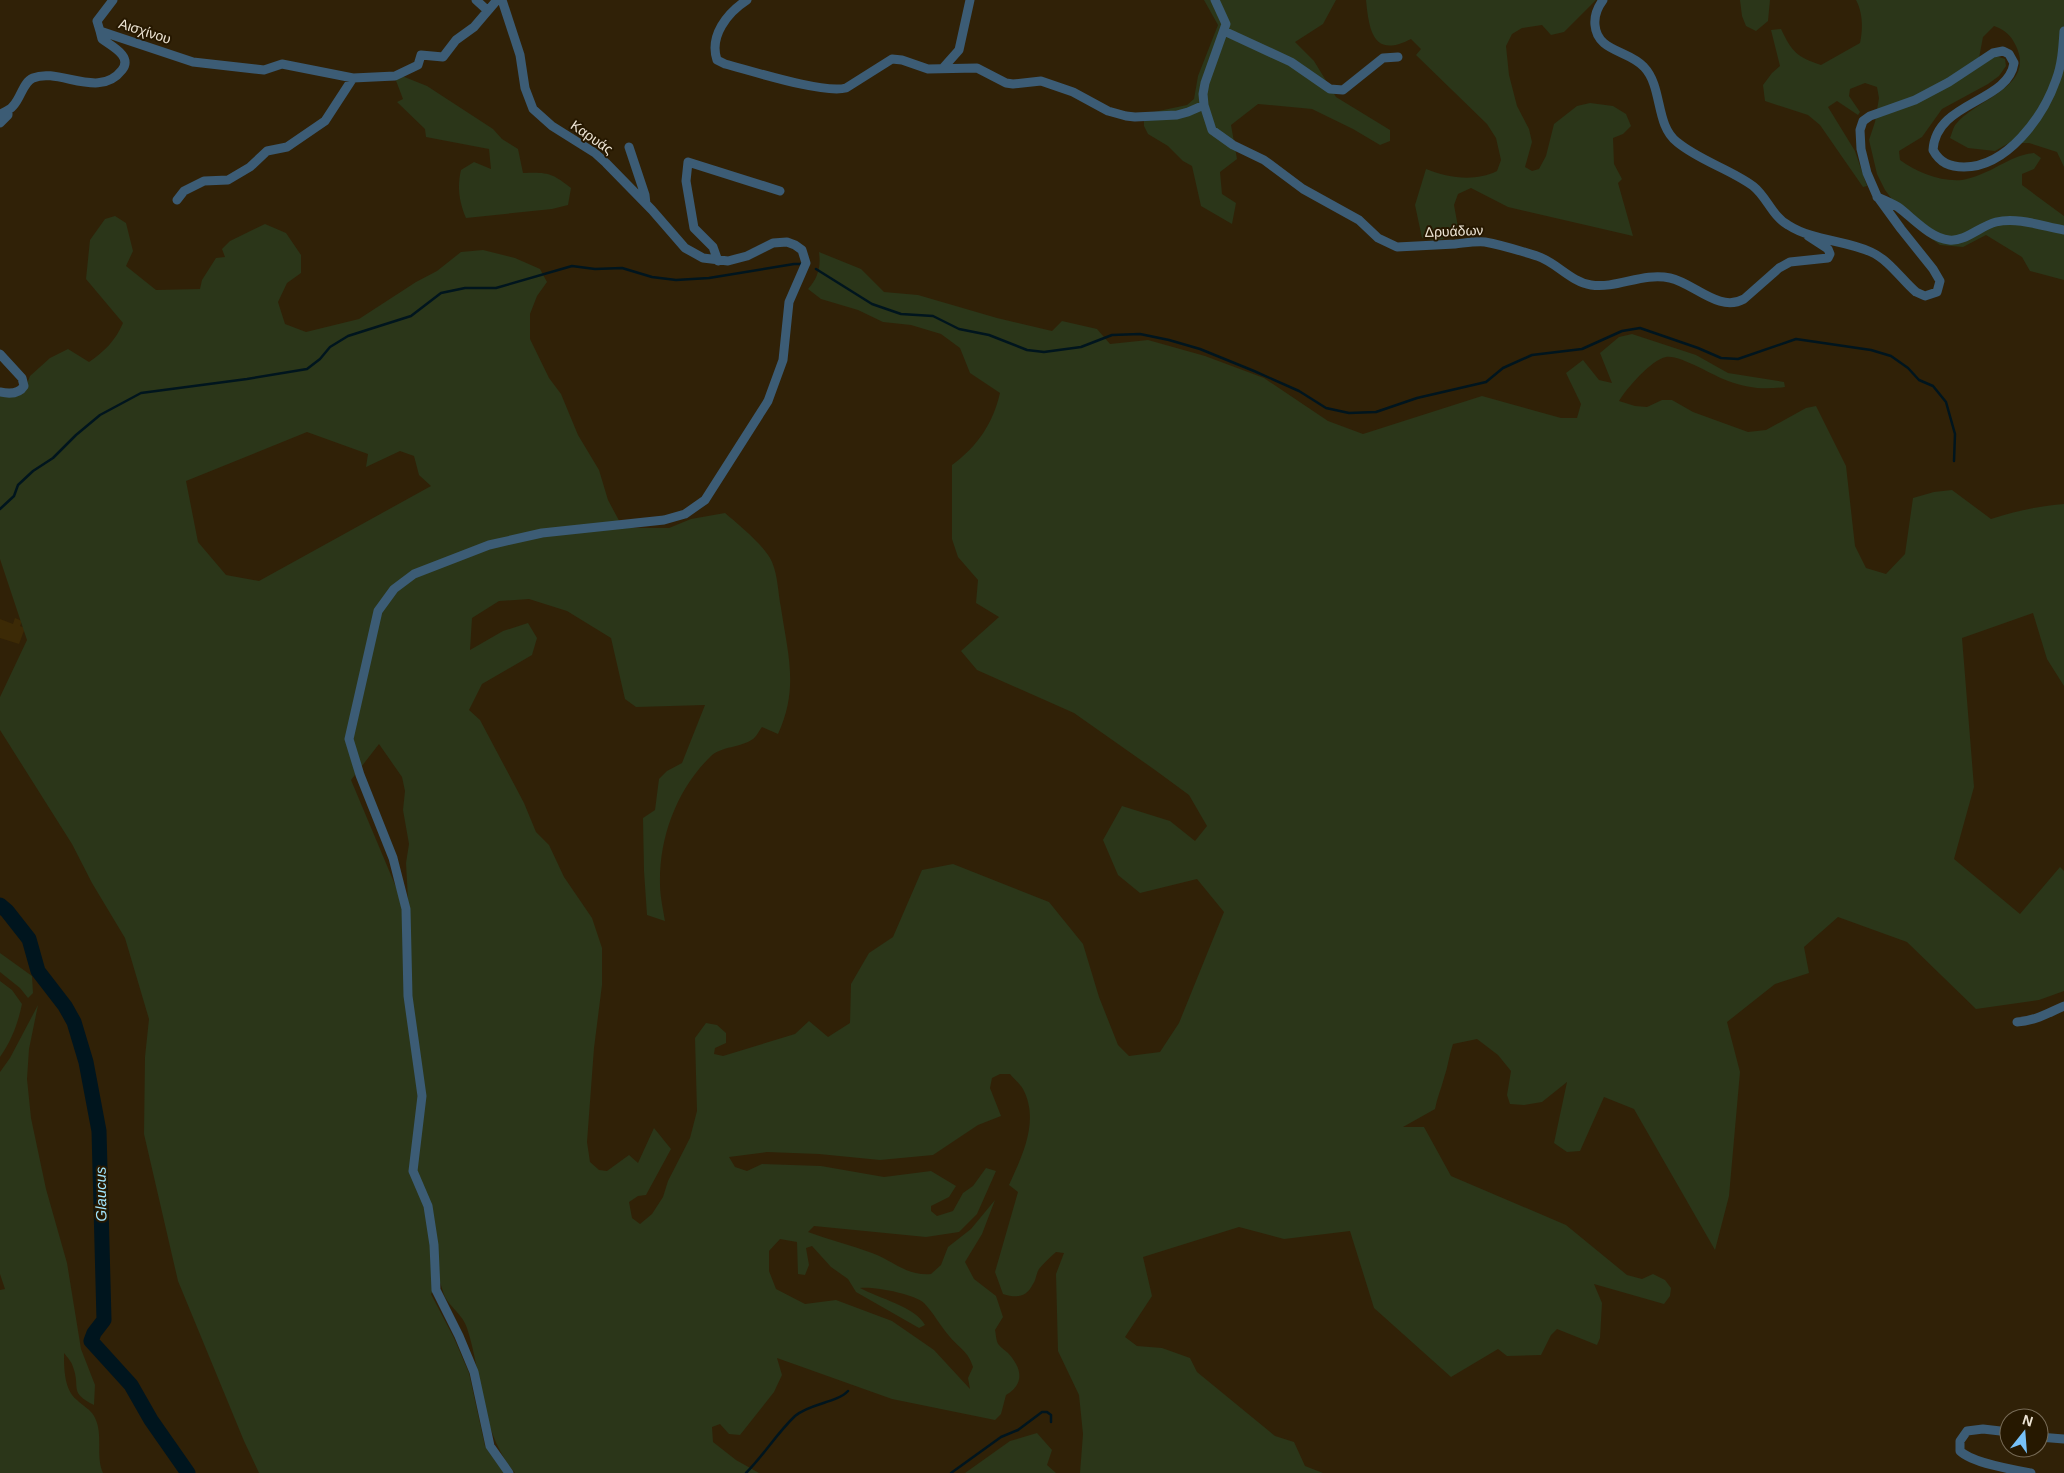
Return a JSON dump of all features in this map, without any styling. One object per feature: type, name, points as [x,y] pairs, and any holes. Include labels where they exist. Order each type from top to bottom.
[{"type":"street","name":"Αισχίνου","points":[[113,0],[97,21],[100,31],[193,62],[264,70],[282,64],[352,78],[395,76],[418,65],[421,55],[443,57],[456,40],[477,24],[487,10]]},
{"type":"street","points":[[476,0],[487,10],[497,0]]},
{"type":"street","name":"Καρυάς","points":[[502,0],[520,55],[525,88],[534,109],[552,126],[600,158],[646,204],[687,250],[697,256],[718,261]]},
{"type":"street","points":[[747,0],[729,16],[720,28],[715,39],[714,49],[717,60],[725,64],[815,87],[838,90],[859,82],[892,59],[902,60],[928,69],[977,68],[1013,84],[1041,81],[1073,92],[1108,111],[1126,116],[1177,115],[1204,105]]},
{"type":"street","points":[[943,68],[960,50],[970,0]]},
{"type":"street","points":[[1215,0],[1224,17],[1226,24],[1224,31],[1291,62],[1330,89],[1343,90],[1383,58],[1398,58]]},
{"type":"street","points":[[1603,0],[1596,12],[1595,23],[1596,32],[1600,40],[1642,65],[1648,72],[1652,79],[1666,125],[1676,142],[1704,160],[1746,181],[1761,193],[1782,221],[1802,232],[1874,253],[1916,292],[1925,296],[1937,292],[1940,281],[1933,269],[1877,196],[1867,173],[1861,150],[1860,130],[1863,121],[1870,116],[1915,100],[1949,82],[1993,53],[2003,51],[2009,54],[2014,62],[2008,78],[1951,116],[1937,134],[1933,150],[1948,165],[1957,167],[1983,164],[1997,159],[2012,148],[2048,99],[2057,79],[2062,56],[2064,31]]},
{"type":"street","points":[[0,123],[8,115],[4,112],[15,104],[28,82],[35,77],[50,77],[92,84],[115,78],[126,63],[123,54],[102,39],[100,31]]},
{"type":"street","name":"Δρυάδων","points":[[1224,31],[1204,83],[1204,105],[1208,122],[1216,133],[1233,145],[1264,160],[1303,189],[1359,220],[1378,238],[1398,247],[1485,242],[1539,257],[1588,285],[1613,285],[1658,276],[1672,278],[1718,300],[1730,303],[1744,299],[1778,268],[1790,262],[1828,258],[1830,254],[1828,249],[1802,232]]},
{"type":"street","points":[[177,200],[184,190],[204,181],[228,180],[250,167],[267,151],[287,147],[325,121],[352,78]]},
{"type":"street","points":[[629,147],[646,204]]},
{"type":"street","points":[[510,1473],[490,1446],[474,1372],[459,1336],[436,1290],[434,1245],[428,1206],[413,1171],[422,1096],[408,996],[406,909],[393,858],[360,776],[349,739],[378,611],[394,589],[404,580],[414,574],[489,545],[542,533],[664,520],[685,514],[705,500],[768,401],[783,360],[789,302],[803,273],[806,261],[804,254],[799,248],[792,243],[784,242],[770,244],[743,258],[718,261],[713,247],[694,228],[686,181],[688,162],[780,191]]},
{"type":"street","points":[[1877,196],[1896,206],[1940,237],[1950,240],[1958,239],[1986,225],[1998,222],[2023,222],[2064,230]]},
{"type":"street","points":[[0,354],[22,378],[24,386],[22,389],[14,392],[0,392]]},
{"type":"street","points":[[2017,1022],[2043,1016],[2064,1006]]},
{"type":"street","points":[[1999,1431],[1983,1429],[1967,1432],[1960,1441],[1960,1451],[1978,1460],[2031,1473]]},
{"type":"street","points":[[2049,1438],[2064,1439]]},
{"type":"shaded area","points":[[15,618],[22,621],[20,626],[25,628],[19,644],[0,638],[0,619],[13,624]]},
{"type":"green space","points":[[1204,0],[1336,0],[1323,24],[1295,42],[1314,61],[1336,97],[1390,130],[1390,141],[1380,145],[1353,129],[1312,109],[1258,104],[1231,125],[1237,159],[1220,172],[1222,194],[1236,203],[1232,224],[1201,206],[1192,166],[1183,161],[1168,146],[1148,134],[1144,126],[1144,120],[1154,112],[1187,105],[1194,99],[1198,76],[1218,25]]},
{"type":"green space","points":[[1366,0],[1596,0],[1564,32],[1551,35],[1542,25],[1522,28],[1512,34],[1506,46],[1509,75],[1517,106],[1529,129],[1532,142],[1525,167],[1532,171],[1539,169],[1546,156],[1554,124],[1577,106],[1590,103],[1613,106],[1626,114],[1631,126],[1623,134],[1613,138],[1614,164],[1622,179],[1618,183],[1633,236],[1508,207],[1471,188],[1458,194],[1454,205],[1458,227],[1442,239],[1422,238],[1415,205],[1426,169],[1443,175],[1462,178],[1480,177],[1497,171],[1501,160],[1496,138],[1487,124],[1416,55],[1421,49],[1411,39],[1388,46],[1375,38],[1369,22]]},
{"type":"green space","points":[[1740,0],[1770,0],[1768,21],[1756,31],[1746,26],[1742,16]]},
{"type":"green space","points":[[1856,0],[2064,0],[2064,167],[2057,152],[2029,143],[2009,143],[1995,151],[1968,148],[1950,138],[1954,127],[1965,115],[2001,91],[2018,72],[2020,60],[2014,42],[2007,33],[1994,26],[1983,37],[1979,58],[1996,56],[2005,59],[2006,66],[1999,76],[1942,109],[1922,137],[1899,151],[1900,160],[1913,168],[1937,178],[1954,180],[1975,176],[2023,155],[2034,153],[2041,158],[2034,169],[2022,174],[2022,185],[2064,216],[2064,280],[2030,271],[2022,257],[1986,235],[1963,247],[1940,245],[1910,223],[1885,190],[1877,174],[1869,140],[1875,122],[1879,98],[1877,87],[1865,83],[1850,89],[1849,96],[1860,112],[1858,115],[1837,101],[1828,107],[1855,151],[1867,186],[1863,187],[1820,125],[1808,115],[1765,101],[1763,85],[1780,66],[1771,30],[1781,29],[1796,53],[1821,65],[1860,43],[1862,21]]},
{"type":"green space","points":[[402,76],[427,86],[493,129],[502,139],[518,149],[523,173],[549,174],[571,188],[568,205],[552,209],[466,218],[459,194],[461,170],[474,162],[491,169],[489,149],[426,137],[425,129],[397,102],[403,99],[395,78]]},
{"type":"green space","points":[[115,216],[126,223],[133,251],[126,266],[156,290],[200,289],[202,280],[216,258],[225,257],[222,249],[230,241],[265,224],[286,233],[301,255],[301,273],[287,283],[278,302],[285,324],[306,332],[359,319],[416,282],[437,271],[461,252],[483,250],[515,258],[540,269],[547,282],[537,296],[530,314],[530,339],[549,378],[561,394],[578,435],[599,470],[608,500],[623,528],[669,528],[691,519],[725,513],[744,529],[769,556],[777,579],[789,656],[790,686],[784,717],[778,734],[762,727],[754,738],[748,742],[720,750],[711,756],[689,783],[672,815],[663,849],[660,889],[665,921],[647,915],[643,818],[655,810],[659,779],[667,771],[682,763],[705,705],[636,707],[625,699],[611,638],[567,611],[529,599],[499,601],[472,618],[470,650],[503,631],[528,623],[537,638],[532,655],[482,684],[469,710],[480,720],[524,803],[536,832],[549,845],[564,877],[592,918],[602,948],[602,985],[594,1048],[587,1142],[590,1162],[599,1170],[607,1171],[629,1155],[638,1163],[654,1128],[671,1149],[646,1195],[638,1196],[629,1202],[632,1218],[640,1224],[652,1214],[663,1197],[668,1181],[690,1138],[697,1111],[695,1038],[706,1023],[717,1025],[726,1033],[726,1043],[715,1048],[714,1054],[723,1056],[795,1034],[809,1021],[828,1037],[850,1023],[851,984],[869,953],[893,937],[922,870],[953,864],[1049,902],[1083,944],[1099,997],[1118,1045],[1129,1056],[1160,1052],[1179,1023],[1224,912],[1197,879],[1140,893],[1118,875],[1103,840],[1122,806],[1170,821],[1195,841],[1207,826],[1189,795],[1074,713],[977,670],[961,651],[999,617],[976,603],[978,580],[958,557],[952,539],[952,465],[977,442],[989,424],[1000,393],[970,373],[960,348],[941,334],[911,325],[883,322],[858,310],[821,299],[808,289],[818,272],[820,263],[819,252],[861,269],[884,292],[918,295],[997,318],[1052,331],[1062,321],[1097,329],[1110,344],[1148,340],[1205,356],[1264,378],[1328,421],[1363,434],[1482,396],[1561,418],[1577,418],[1581,404],[1566,373],[1583,360],[1599,380],[1612,383],[1600,353],[1619,337],[1632,334],[1696,355],[1728,373],[1784,382],[1785,387],[1756,388],[1742,385],[1728,381],[1680,359],[1666,357],[1653,363],[1633,382],[1619,401],[1635,406],[1647,407],[1662,400],[1672,400],[1693,412],[1748,432],[1766,430],[1806,408],[1816,406],[1846,466],[1855,546],[1866,568],[1886,574],[1905,554],[1913,498],[1934,492],[1952,490],[1991,519],[2027,509],[2064,504],[2064,686],[2047,659],[2033,613],[1962,638],[1974,787],[1954,859],[2020,914],[2060,867],[2064,871],[2064,991],[2039,1000],[1976,1009],[1907,942],[1838,917],[1804,947],[1809,973],[1775,984],[1727,1022],[1740,1072],[1729,1196],[1715,1250],[1634,1109],[1604,1097],[1580,1151],[1567,1152],[1554,1143],[1567,1082],[1542,1102],[1524,1105],[1510,1104],[1507,1095],[1511,1071],[1498,1055],[1477,1039],[1453,1044],[1435,1109],[1403,1127],[1424,1127],[1451,1176],[1566,1225],[1627,1275],[1642,1279],[1653,1274],[1665,1280],[1671,1288],[1670,1296],[1664,1304],[1594,1284],[1602,1303],[1600,1338],[1597,1345],[1557,1329],[1551,1335],[1541,1355],[1507,1356],[1498,1349],[1451,1377],[1374,1308],[1350,1231],[1284,1239],[1239,1227],[1143,1257],[1152,1296],[1125,1337],[1137,1346],[1162,1348],[1190,1358],[1197,1372],[1275,1436],[1294,1442],[1305,1466],[1323,1473],[1080,1473],[1083,1434],[1079,1395],[1058,1351],[1056,1274],[1064,1253],[1056,1252],[1049,1258],[1039,1269],[1030,1289],[1020,1296],[1003,1294],[995,1272],[1018,1192],[1009,1185],[1024,1150],[1030,1113],[1028,1101],[1022,1087],[1010,1074],[1000,1074],[992,1078],[990,1088],[1001,1116],[978,1125],[933,1155],[880,1160],[819,1154],[767,1152],[729,1157],[735,1167],[747,1171],[762,1164],[821,1166],[884,1177],[931,1171],[956,1186],[949,1197],[931,1206],[931,1211],[937,1216],[953,1211],[963,1193],[973,1186],[986,1168],[996,1171],[977,1214],[959,1232],[926,1237],[814,1226],[808,1232],[880,1256],[914,1273],[931,1274],[941,1265],[948,1247],[971,1229],[995,1200],[982,1234],[965,1262],[974,1279],[996,1296],[1003,1317],[995,1330],[997,1342],[1013,1359],[1019,1370],[1019,1381],[1012,1391],[1006,1395],[1001,1414],[995,1420],[892,1399],[777,1358],[782,1375],[774,1392],[740,1435],[729,1434],[720,1424],[712,1427],[713,1442],[736,1460],[759,1473],[515,1473],[495,1440],[489,1422],[467,1328],[463,1319],[445,1297],[440,1283],[431,1294],[454,1338],[469,1373],[485,1446],[504,1473],[259,1473],[178,1281],[144,1134],[145,1057],[149,1019],[125,938],[92,883],[72,844],[0,730],[0,697],[27,640],[0,559],[0,395],[12,397],[23,394],[30,376],[50,358],[68,349],[89,362],[105,350],[117,335],[123,323],[86,279],[90,240],[105,219]],"holes":[[[307,432],[368,454],[366,467],[400,451],[414,456],[419,475],[431,486],[259,581],[226,575],[198,542],[186,481]],[[379,744],[402,777],[405,791],[403,810],[409,844],[406,863],[409,918],[351,780]],[[780,1239],[797,1242],[798,1274],[805,1275],[809,1265],[806,1248],[812,1246],[831,1267],[848,1279],[856,1292],[919,1328],[925,1325],[914,1313],[860,1288],[894,1291],[924,1303],[947,1333],[969,1357],[973,1367],[968,1378],[970,1389],[934,1350],[892,1321],[836,1300],[805,1304],[776,1289],[769,1271],[769,1251]]]},
{"type":"green space","points":[[0,953],[32,976],[33,993],[28,998],[20,988],[0,972]]},
{"type":"green space","points":[[0,981],[12,990],[22,1004],[14,1031],[0,1057]]},
{"type":"green space","points":[[38,1005],[29,1049],[27,1079],[31,1118],[46,1189],[67,1263],[81,1349],[95,1385],[94,1405],[78,1393],[72,1365],[64,1353],[65,1372],[69,1391],[91,1412],[97,1423],[103,1473],[0,1473],[0,1290],[5,1289],[0,1274],[0,1072],[10,1058]]},
{"type":"green space","points":[[1037,1433],[1052,1450],[1047,1465],[1056,1473],[965,1473],[1010,1441]]},
{"type":"waterway","points":[[0,509],[14,496],[18,485],[33,471],[53,458],[100,415],[141,393],[307,369],[320,359],[330,347],[348,336],[411,316],[441,293],[465,288],[496,288],[572,266],[595,269],[622,268],[652,277],[676,280],[709,278],[802,264]]},
{"type":"waterway","points":[[816,269],[872,304],[901,314],[933,316],[959,329],[989,335],[1027,350],[1044,352],[1081,347],[1112,335],[1140,334],[1169,340],[1200,349],[1254,371],[1299,391],[1326,408],[1349,413],[1376,412],[1417,398],[1486,382],[1503,368],[1532,355],[1582,349],[1622,331],[1640,328],[1721,358],[1738,359],[1796,339],[1871,350],[1891,356],[1908,368],[1919,380],[1933,386],[1946,402],[1955,434],[1954,461]]},
{"type":"waterway","name":"Glaucus","points":[[0,905],[29,939],[38,971],[65,1006],[74,1022],[86,1062],[99,1131],[104,1320],[94,1333],[91,1341],[131,1385],[151,1420],[188,1473]]},
{"type":"waterway","points":[[746,1473],[795,1416],[808,1408],[837,1398],[848,1391]]},
{"type":"waterway","points":[[951,1473],[1001,1437],[1018,1430],[1042,1412],[1047,1412],[1051,1415],[1051,1422]]}]
